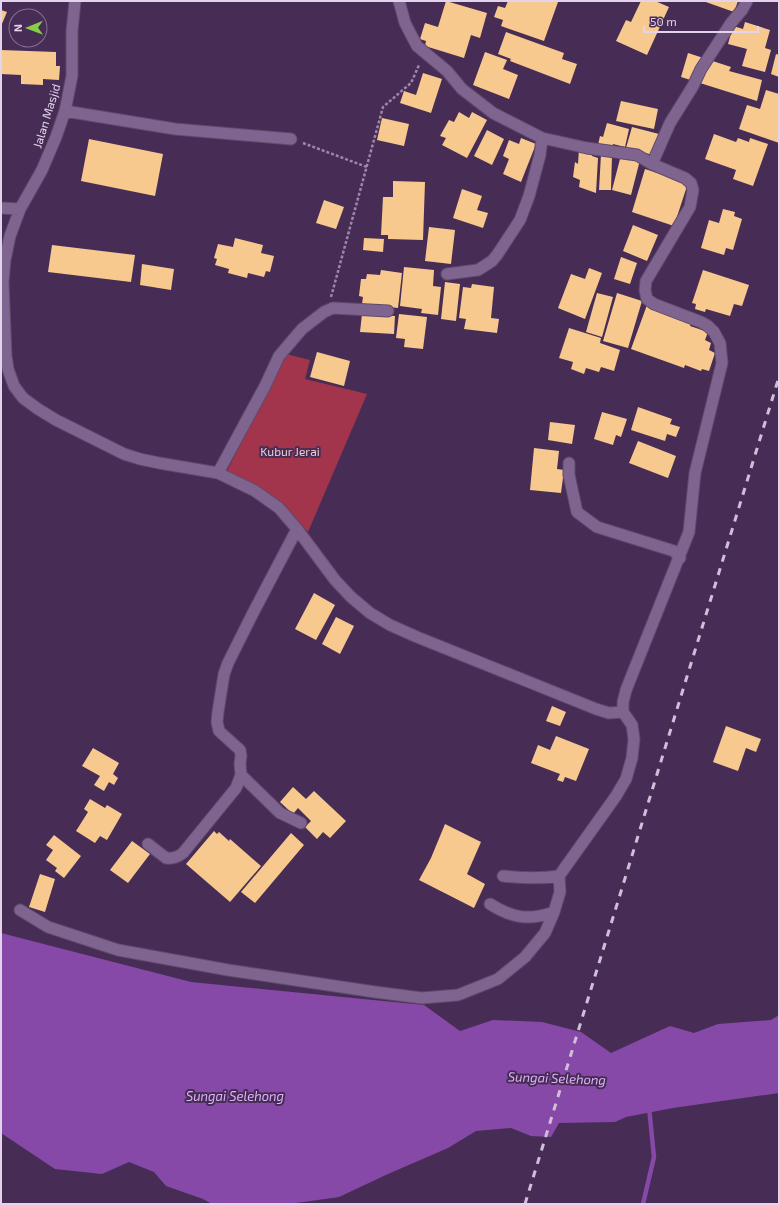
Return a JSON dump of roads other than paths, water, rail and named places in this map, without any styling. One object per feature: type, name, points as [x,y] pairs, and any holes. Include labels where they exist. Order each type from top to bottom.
[{"type":"street","name":"Jalan Masjid","points":[[75,1],[72,31],[72,76],[65,111],[56,138],[42,170],[20,209],[10,236],[5,260],[3,282],[6,356],[8,369],[14,386],[23,398],[56,420],[124,454],[159,463],[218,473],[255,491],[279,508],[350,597],[370,613],[390,625],[417,638],[596,710],[609,713],[623,712]]},
{"type":"street","points":[[20,910],[48,928],[118,950],[228,970],[375,992],[422,998],[458,995],[498,979],[525,958],[545,933],[554,912],[560,892],[559,876],[616,796],[626,779],[632,758],[634,739],[632,725],[623,712],[623,702],[626,690],[680,558],[689,532],[695,473],[722,363],[720,343],[708,326],[654,304],[647,298],[645,290],[646,281],[690,207],[693,190],[691,183],[685,178],[652,164],[637,155],[587,148],[542,138],[493,113],[462,89],[447,71],[417,46],[405,24],[399,1]]},
{"type":"street","points":[[652,164],[670,123],[693,86],[701,69],[747,1]]},
{"type":"street","points":[[65,111],[175,129],[291,139]]},
{"type":"street","points":[[447,274],[478,270],[492,261],[497,255],[520,220],[529,196],[540,155],[542,138]]},
{"type":"street","points":[[1,208],[20,209]]},
{"type":"street","points":[[218,473],[265,386],[279,356],[302,329],[333,308],[388,311]]},
{"type":"street","points":[[569,463],[569,475],[577,512],[597,527],[674,551],[680,558]]},
{"type":"street","points":[[148,844],[166,858],[179,856],[236,788],[241,775],[240,764],[242,756],[240,750],[219,731],[217,722],[224,674],[253,613],[297,529]]},
{"type":"street","points":[[241,775],[280,812],[301,823]]},
{"type":"street","points":[[503,876],[527,879],[559,876]]},
{"type":"street","points":[[490,904],[502,911],[521,917],[542,916],[554,912]]},
{"type":"water","name":"Sungai Selehong","points":[[1,933],[191,982],[424,1005],[460,1031],[493,1020],[542,1022],[581,1032],[611,1053],[670,1026],[694,1033],[718,1024],[771,1020],[779,1015],[779,1093],[673,1108],[626,1117],[615,1122],[559,1123],[551,1137],[531,1136],[511,1128],[476,1131],[448,1148],[339,1197],[289,1204],[212,1204],[203,1199],[166,1186],[154,1172],[129,1162],[102,1174],[55,1169],[1,1133]]},
{"type":"waterway","points":[[643,1204],[654,1157],[649,1107]]},
{"type":"railway","points":[[525,1204],[779,377]]},
{"type":"park label","name":"Kubur Jerai","points":[[290,452]]}]
